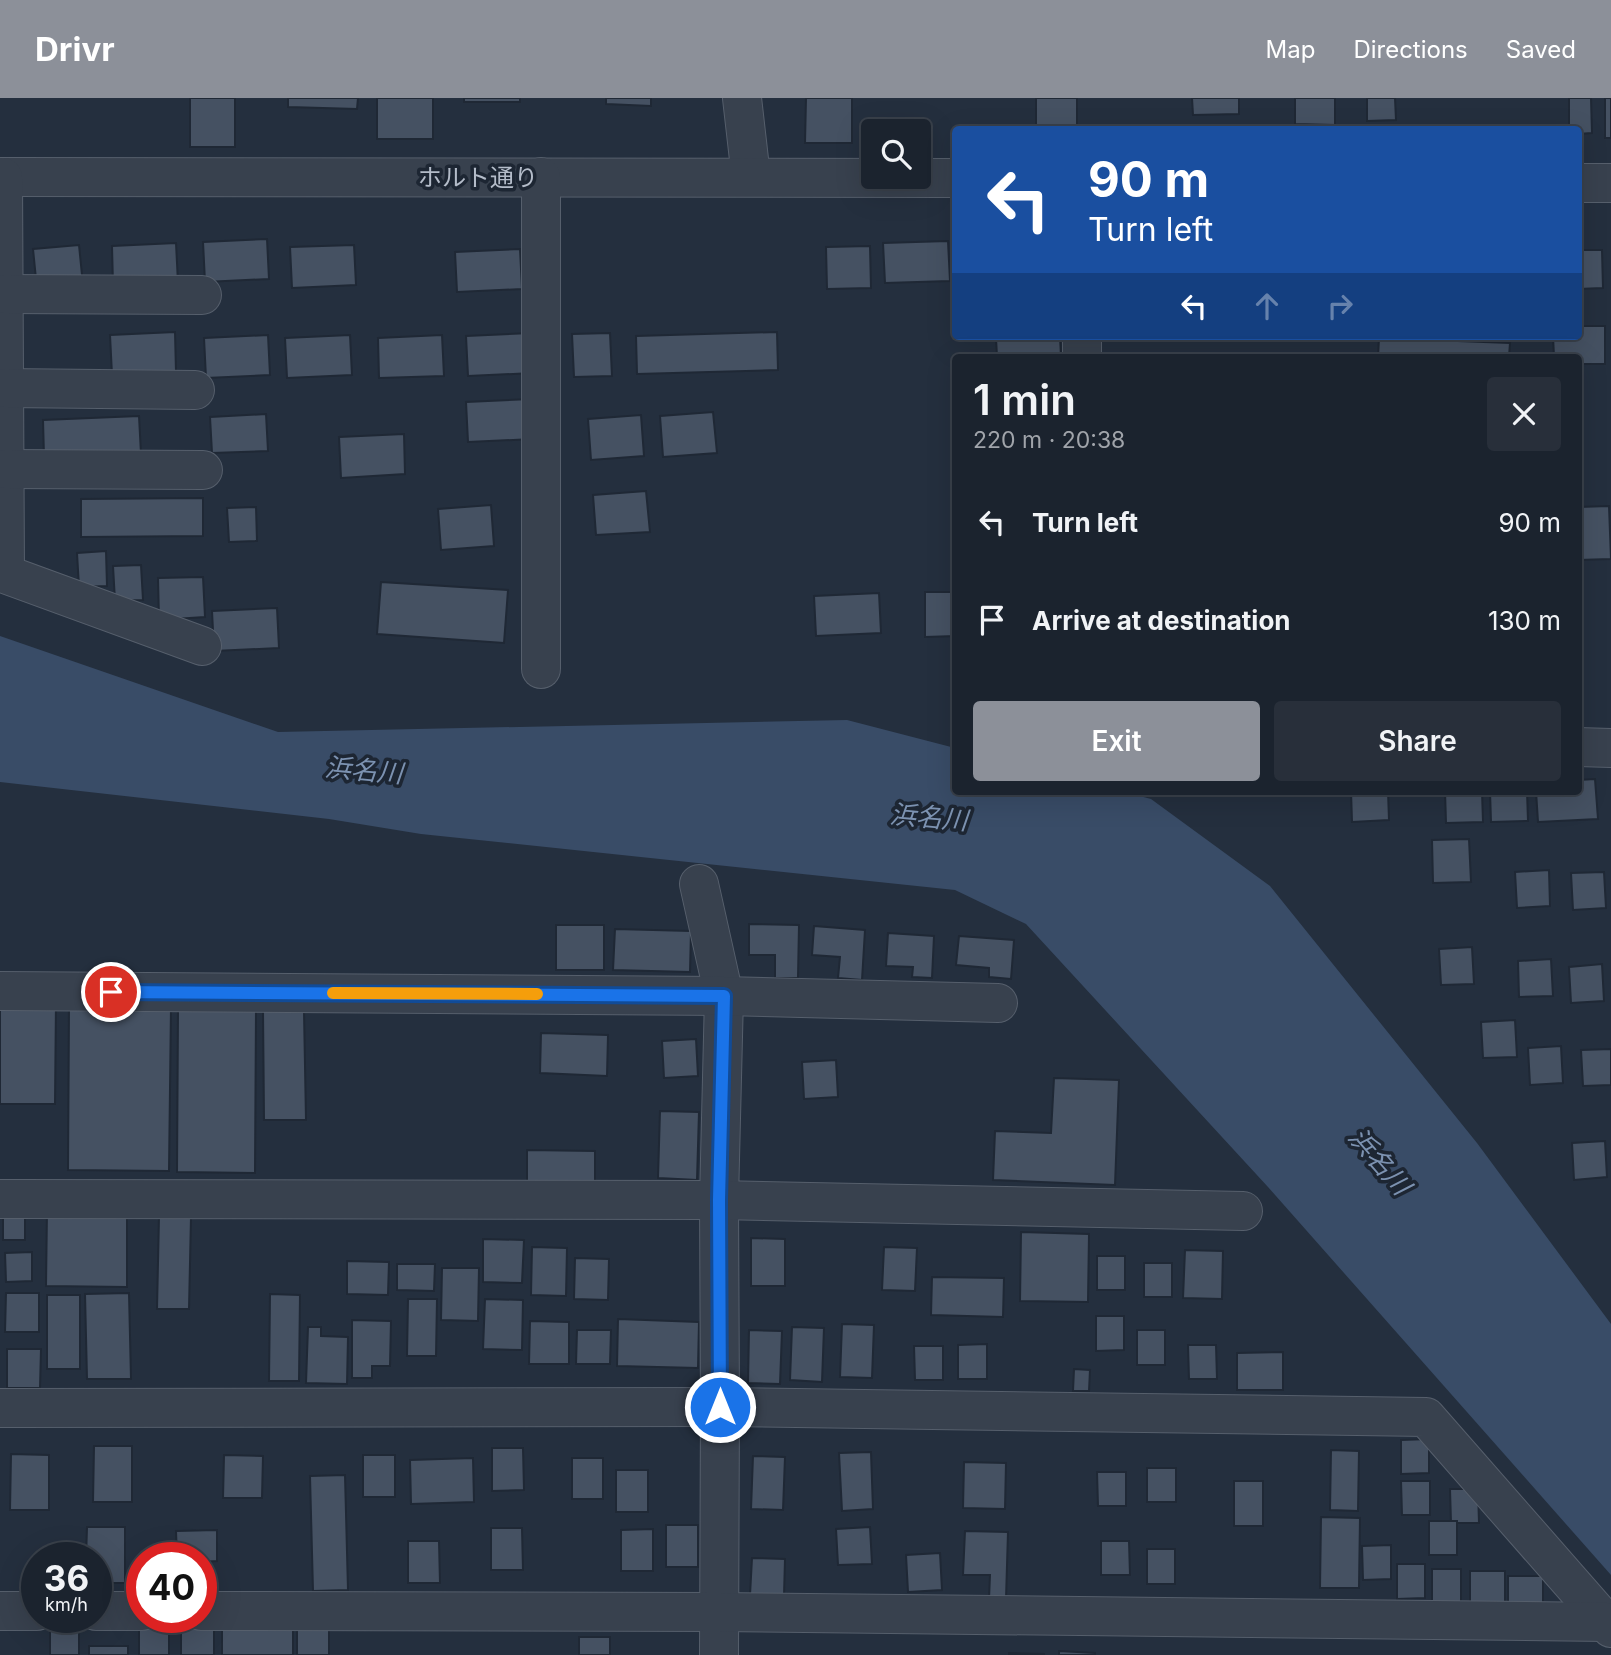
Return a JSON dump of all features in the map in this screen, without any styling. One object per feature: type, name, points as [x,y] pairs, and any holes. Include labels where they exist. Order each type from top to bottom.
[{"type":"street","points":[[743,98],[751,177]]},
{"type":"street","points":[[2,177],[5,574],[202,646]]},
{"type":"street","name":"ホルト通り","points":[[2,177],[952,178]]},
{"type":"street","points":[[541,177],[541,669]]},
{"type":"street","points":[[1582,183],[1611,183]]},
{"type":"street","points":[[4,294],[202,295]]},
{"type":"street","points":[[5,388],[195,390]]},
{"type":"street","points":[[5,468],[203,470]]},
{"type":"street","points":[[1582,747],[1611,748]]},
{"type":"street","points":[[699,884],[724,996],[719,1200],[719,1655]]},
{"type":"street","points":[[0,991],[724,996],[998,1003]]},
{"type":"street","points":[[0,1199],[719,1200],[1243,1211]]},
{"type":"street","points":[[0,1409],[720,1407],[1426,1417],[1609,1625]]},
{"type":"street","points":[[0,1611],[21,1611]]},
{"type":"street","points":[[217,1611],[718,1612],[1609,1625]]},
{"type":"water","name":"浜名川","points":[[0,636],[278,732],[847,720],[952,747],[952,795],[1136,795],[1151,799],[1270,886],[1477,1143],[1611,1324],[1611,1575],[1268,1187],[1026,924],[955,890],[421,834],[329,819],[0,782]]},
{"type":"building","points":[[190,98],[235,98],[235,147],[190,147]]},
{"type":"building","points":[[288,98],[358,98],[357,109],[288,107]]},
{"type":"building","points":[[377,98],[433,98],[433,139],[377,139]]},
{"type":"building","points":[[464,98],[520,98],[520,102],[464,102]]},
{"type":"building","points":[[606,98],[651,98],[651,106],[606,104]]},
{"type":"building","points":[[806,98],[852,98],[852,143],[805,143]]},
{"type":"building","points":[[1036,98],[1077,98],[1077,126],[1036,126]]},
{"type":"building","points":[[1192,98],[1239,98],[1239,114],[1193,115]]},
{"type":"building","points":[[1295,98],[1335,98],[1335,125],[1295,124]]},
{"type":"building","points":[[1367,98],[1395,98],[1396,120],[1367,121]]},
{"type":"building","points":[[1569,98],[1591,98],[1592,133],[1582,134],[1582,126],[1569,126]]},
{"type":"building","points":[[1605,98],[1611,98],[1611,138],[1605,138]]},
{"type":"building","points":[[267,239],[269,279],[205,282],[203,242]]},
{"type":"building","points":[[948,241],[950,281],[885,283],[883,243]]},
{"type":"building","points":[[176,243],[178,283],[113,286],[112,246]]},
{"type":"building","points":[[79,245],[83,285],[37,289],[33,249]]},
{"type":"building","points":[[354,245],[356,285],[292,288],[290,247]]},
{"type":"building","points":[[870,246],[871,288],[827,289],[826,247]]},
{"type":"building","points":[[520,249],[522,289],[457,292],[455,252]]},
{"type":"building","points":[[1582,250],[1602,250],[1603,288],[1582,289]]},
{"type":"building","points":[[1582,326],[1605,326],[1605,364],[1582,364],[1582,354],[1554,354],[1553,340],[1582,340]]},
{"type":"building","points":[[175,332],[176,372],[112,375],[110,335]]},
{"type":"building","points":[[777,332],[778,370],[637,374],[636,336]]},
{"type":"building","points":[[531,333],[533,373],[468,376],[466,336]]},
{"type":"building","points":[[610,333],[612,376],[574,377],[572,334]]},
{"type":"building","points":[[268,335],[270,375],[206,378],[204,338]]},
{"type":"building","points":[[350,335],[352,375],[287,378],[285,338]]},
{"type":"building","points":[[442,335],[444,376],[379,378],[378,338]]},
{"type":"building","points":[[996,340],[1060,340],[1061,354],[997,354]]},
{"type":"building","points":[[1379,340],[1510,343],[1509,354],[1378,354]]},
{"type":"building","points":[[531,399],[533,439],[468,442],[466,402]]},
{"type":"building","points":[[713,412],[717,453],[663,457],[660,416]]},
{"type":"building","points":[[266,414],[268,451],[212,453],[210,417]]},
{"type":"building","points":[[641,415],[644,456],[591,460],[588,419]]},
{"type":"building","points":[[139,416],[141,454],[44,457],[43,420]]},
{"type":"building","points":[[404,434],[405,474],[341,478],[339,437]]},
{"type":"building","points":[[646,491],[650,532],[596,535],[593,495]]},
{"type":"building","points":[[203,498],[203,536],[81,537],[81,499]]},
{"type":"building","points":[[491,505],[494,546],[441,550],[438,509]]},
{"type":"building","points":[[1609,506],[1611,559],[1582,560],[1582,507]]},
{"type":"building","points":[[256,507],[257,541],[229,542],[227,508]]},
{"type":"building","points":[[106,551],[107,586],[79,587],[77,553]]},
{"type":"building","points":[[141,565],[143,600],[115,601],[113,566]]},
{"type":"building","points":[[203,577],[205,617],[159,620],[158,578]]},
{"type":"building","points":[[381,582],[508,590],[504,643],[377,634]]},
{"type":"building","points":[[925,592],[952,592],[952,636],[925,637]]},
{"type":"building","points":[[879,593],[881,633],[816,636],[814,596]]},
{"type":"building","points":[[277,608],[279,648],[214,651],[212,611]]},
{"type":"building","points":[[1595,779],[1598,819],[1538,822],[1536,795],[1582,795],[1582,780]]},
{"type":"building","points":[[1351,795],[1388,795],[1389,820],[1352,822]]},
{"type":"building","points":[[1445,795],[1482,795],[1483,822],[1446,823]]},
{"type":"building","points":[[1490,795],[1527,795],[1528,821],[1491,822]]},
{"type":"building","points":[[1469,839],[1471,882],[1433,883],[1432,840]]},
{"type":"building","points":[[1549,870],[1550,906],[1517,908],[1515,872]]},
{"type":"building","points":[[1604,872],[1606,908],[1573,910],[1571,873]]},
{"type":"building","points":[[749,924],[799,925],[798,978],[775,978],[775,955],[749,955]]},
{"type":"building","points":[[556,925],[604,925],[604,970],[556,970]]},
{"type":"building","points":[[814,926],[865,930],[862,980],[838,978],[840,957],[812,955]]},
{"type":"building","points":[[615,929],[691,931],[690,972],[613,970]]},
{"type":"building","points":[[888,933],[934,936],[932,978],[912,977],[913,967],[886,966]]},
{"type":"building","points":[[959,936],[1014,940],[1011,979],[989,977],[989,968],[956,965]]},
{"type":"building","points":[[1472,947],[1474,984],[1441,985],[1439,949]]},
{"type":"building","points":[[1551,959],[1553,996],[1519,997],[1518,961]]},
{"type":"building","points":[[1602,964],[1604,1001],[1571,1003],[1569,967]]},
{"type":"building","points":[[0,1001],[56,1002],[55,1104],[0,1104]]},
{"type":"building","points":[[69,1007],[171,1007],[169,1171],[68,1170]]},
{"type":"building","points":[[178,1010],[256,1010],[255,1173],[177,1172]]},
{"type":"building","points":[[263,1011],[304,1011],[306,1120],[264,1120]]},
{"type":"building","points":[[1515,1020],[1517,1057],[1483,1058],[1481,1022]]},
{"type":"building","points":[[541,1033],[608,1035],[607,1076],[540,1073]]},
{"type":"building","points":[[696,1039],[698,1076],[664,1078],[662,1041]]},
{"type":"building","points":[[1561,1046],[1563,1083],[1530,1085],[1528,1048]]},
{"type":"building","points":[[1611,1049],[1611,1085],[1583,1086],[1581,1050]]},
{"type":"building","points":[[836,1060],[838,1097],[804,1099],[802,1062]]},
{"type":"building","points":[[1054,1078],[1119,1080],[1115,1185],[993,1180],[995,1131],[1051,1133]]},
{"type":"building","points":[[660,1111],[699,1112],[697,1180],[658,1178]]},
{"type":"building","points":[[1605,1141],[1607,1177],[1574,1180],[1572,1143]]},
{"type":"building","points":[[527,1150],[595,1151],[595,1184],[527,1183]]},
{"type":"building","points":[[47,1209],[127,1209],[127,1287],[46,1286]]},
{"type":"building","points":[[3,1210],[25,1210],[25,1240],[3,1240]]},
{"type":"building","points":[[159,1216],[191,1217],[189,1309],[157,1309]]},
{"type":"building","points":[[1021,1232],[1089,1234],[1088,1302],[1020,1301]]},
{"type":"building","points":[[751,1238],[785,1239],[785,1286],[751,1286]]},
{"type":"building","points":[[483,1239],[524,1240],[522,1283],[483,1282]]},
{"type":"building","points":[[532,1247],[567,1248],[566,1296],[531,1295]]},
{"type":"building","points":[[884,1247],[917,1248],[915,1291],[882,1290]]},
{"type":"building","points":[[1185,1250],[1223,1251],[1222,1299],[1183,1298]]},
{"type":"building","points":[[32,1252],[32,1281],[6,1282],[5,1253]]},
{"type":"building","points":[[1097,1256],[1125,1256],[1125,1290],[1097,1290]]},
{"type":"building","points":[[575,1258],[609,1259],[608,1300],[574,1299]]},
{"type":"building","points":[[347,1261],[389,1262],[388,1295],[347,1294]]},
{"type":"building","points":[[1144,1263],[1172,1263],[1172,1297],[1144,1297]]},
{"type":"building","points":[[397,1264],[435,1264],[434,1291],[397,1290]]},
{"type":"building","points":[[442,1268],[479,1268],[478,1321],[441,1320]]},
{"type":"building","points":[[932,1277],[1004,1278],[1003,1317],[931,1315]]},
{"type":"building","points":[[6,1293],[39,1293],[39,1332],[5,1332]]},
{"type":"building","points":[[129,1293],[131,1379],[87,1379],[85,1294]]},
{"type":"building","points":[[270,1294],[300,1295],[299,1381],[269,1381]]},
{"type":"building","points":[[47,1295],[80,1295],[80,1369],[47,1369]]},
{"type":"building","points":[[408,1299],[437,1299],[436,1356],[407,1356]]},
{"type":"building","points":[[485,1299],[523,1300],[522,1350],[483,1349]]},
{"type":"building","points":[[1096,1316],[1124,1316],[1124,1350],[1096,1351]]},
{"type":"building","points":[[618,1319],[699,1322],[698,1368],[617,1366]]},
{"type":"building","points":[[352,1320],[391,1321],[390,1366],[372,1366],[372,1378],[352,1378]]},
{"type":"building","points":[[530,1321],[569,1322],[569,1364],[529,1364]]},
{"type":"building","points":[[842,1324],[874,1325],[872,1378],[840,1377]]},
{"type":"building","points":[[308,1327],[321,1327],[321,1336],[348,1337],[347,1384],[306,1383]]},
{"type":"building","points":[[792,1327],[824,1328],[822,1382],[790,1380]]},
{"type":"building","points":[[577,1330],[611,1330],[610,1364],[576,1364]]},
{"type":"building","points":[[749,1330],[782,1331],[780,1384],[748,1383]]},
{"type":"building","points":[[1137,1330],[1165,1330],[1165,1365],[1137,1365]]},
{"type":"building","points":[[987,1344],[987,1379],[958,1379],[958,1345]]},
{"type":"building","points":[[1188,1345],[1216,1345],[1217,1379],[1189,1379]]},
{"type":"building","points":[[914,1346],[943,1346],[943,1380],[915,1380]]},
{"type":"building","points":[[7,1349],[41,1349],[40,1388],[7,1388]]},
{"type":"building","points":[[1283,1352],[1283,1390],[1237,1390],[1237,1353]]},
{"type":"building","points":[[1074,1369],[1090,1370],[1089,1391],[1073,1391]]},
{"type":"building","points":[[1429,1439],[1429,1473],[1401,1474],[1401,1440]]},
{"type":"building","points":[[94,1446],[132,1446],[132,1502],[93,1502]]},
{"type":"building","points":[[492,1448],[523,1448],[524,1490],[492,1491]]},
{"type":"building","points":[[1331,1450],[1359,1451],[1358,1511],[1330,1510]]},
{"type":"building","points":[[871,1452],[873,1509],[842,1511],[839,1453]]},
{"type":"building","points":[[11,1454],[49,1455],[49,1510],[10,1510]]},
{"type":"building","points":[[224,1455],[263,1456],[262,1498],[223,1498]]},
{"type":"building","points":[[363,1455],[395,1455],[395,1497],[363,1497]]},
{"type":"building","points":[[753,1456],[785,1457],[783,1510],[751,1509]]},
{"type":"building","points":[[473,1458],[474,1502],[411,1504],[410,1460]]},
{"type":"building","points":[[572,1458],[603,1458],[603,1499],[572,1499]]},
{"type":"building","points":[[964,1462],[1006,1463],[1005,1509],[963,1508]]},
{"type":"building","points":[[1147,1468],[1176,1468],[1176,1502],[1147,1502]]},
{"type":"building","points":[[616,1470],[648,1470],[648,1512],[616,1512]]},
{"type":"building","points":[[1097,1472],[1126,1472],[1126,1506],[1098,1506]]},
{"type":"building","points":[[345,1475],[348,1590],[313,1591],[310,1476]]},
{"type":"building","points":[[1234,1481],[1263,1481],[1263,1526],[1234,1526]]},
{"type":"building","points":[[1401,1481],[1430,1481],[1430,1515],[1402,1515]]},
{"type":"building","points":[[1450,1489],[1478,1489],[1479,1523],[1451,1523]]},
{"type":"building","points":[[1321,1517],[1360,1518],[1359,1588],[1320,1588]]},
{"type":"building","points":[[1429,1521],[1457,1521],[1457,1555],[1429,1555]]},
{"type":"building","points":[[666,1525],[698,1525],[698,1567],[666,1567]]},
{"type":"building","points":[[87,1527],[125,1527],[125,1583],[112,1583],[112,1542],[87,1542]]},
{"type":"building","points":[[870,1527],[872,1564],[838,1565],[836,1529]]},
{"type":"building","points":[[491,1528],[522,1528],[523,1570],[491,1570]]},
{"type":"building","points":[[653,1529],[653,1571],[621,1571],[621,1530]]},
{"type":"building","points":[[217,1530],[217,1542],[176,1542],[176,1531]]},
{"type":"building","points":[[965,1531],[1008,1532],[1006,1599],[989,1599],[990,1575],[963,1575]]},
{"type":"building","points":[[408,1541],[439,1541],[440,1583],[408,1583]]},
{"type":"building","points":[[1101,1541],[1129,1541],[1130,1575],[1101,1575]]},
{"type":"building","points":[[1391,1545],[1391,1579],[1363,1580],[1362,1546]]},
{"type":"building","points":[[1147,1549],[1175,1549],[1175,1584],[1147,1584]]},
{"type":"building","points":[[940,1553],[942,1590],[908,1592],[906,1555]]},
{"type":"building","points":[[752,1558],[785,1559],[784,1596],[750,1595]]},
{"type":"building","points":[[1397,1564],[1425,1564],[1425,1598],[1397,1599]]},
{"type":"building","points":[[1432,1569],[1461,1569],[1461,1604],[1432,1604]]},
{"type":"building","points":[[1470,1571],[1505,1571],[1505,1605],[1470,1605]]},
{"type":"building","points":[[1508,1576],[1543,1576],[1543,1610],[1508,1610]]},
{"type":"building","points":[[293,1619],[293,1655],[222,1655],[222,1620]]},
{"type":"building","points":[[329,1628],[329,1655],[297,1655],[297,1629]]},
{"type":"building","points":[[50,1633],[79,1633],[79,1655],[50,1655]]},
{"type":"building","points":[[139,1633],[169,1633],[169,1655],[139,1655]]},
{"type":"building","points":[[181,1633],[214,1633],[214,1655],[181,1655]]},
{"type":"building","points":[[579,1637],[610,1637],[610,1655],[579,1655]]},
{"type":"building","points":[[89,1646],[128,1646],[128,1655],[89,1655]]},
{"type":"building","points":[[1059,1651],[1095,1653],[1095,1655],[1059,1655]]},
{"type":"building","points":[[1044,1654],[1044,1655],[1009,1655]]},
{"type":"slow traffic","points":[[333,993],[537,994]]},
{"type":"route","points":[[111,992],[724,996],[719,1200],[720,1407]]}]
